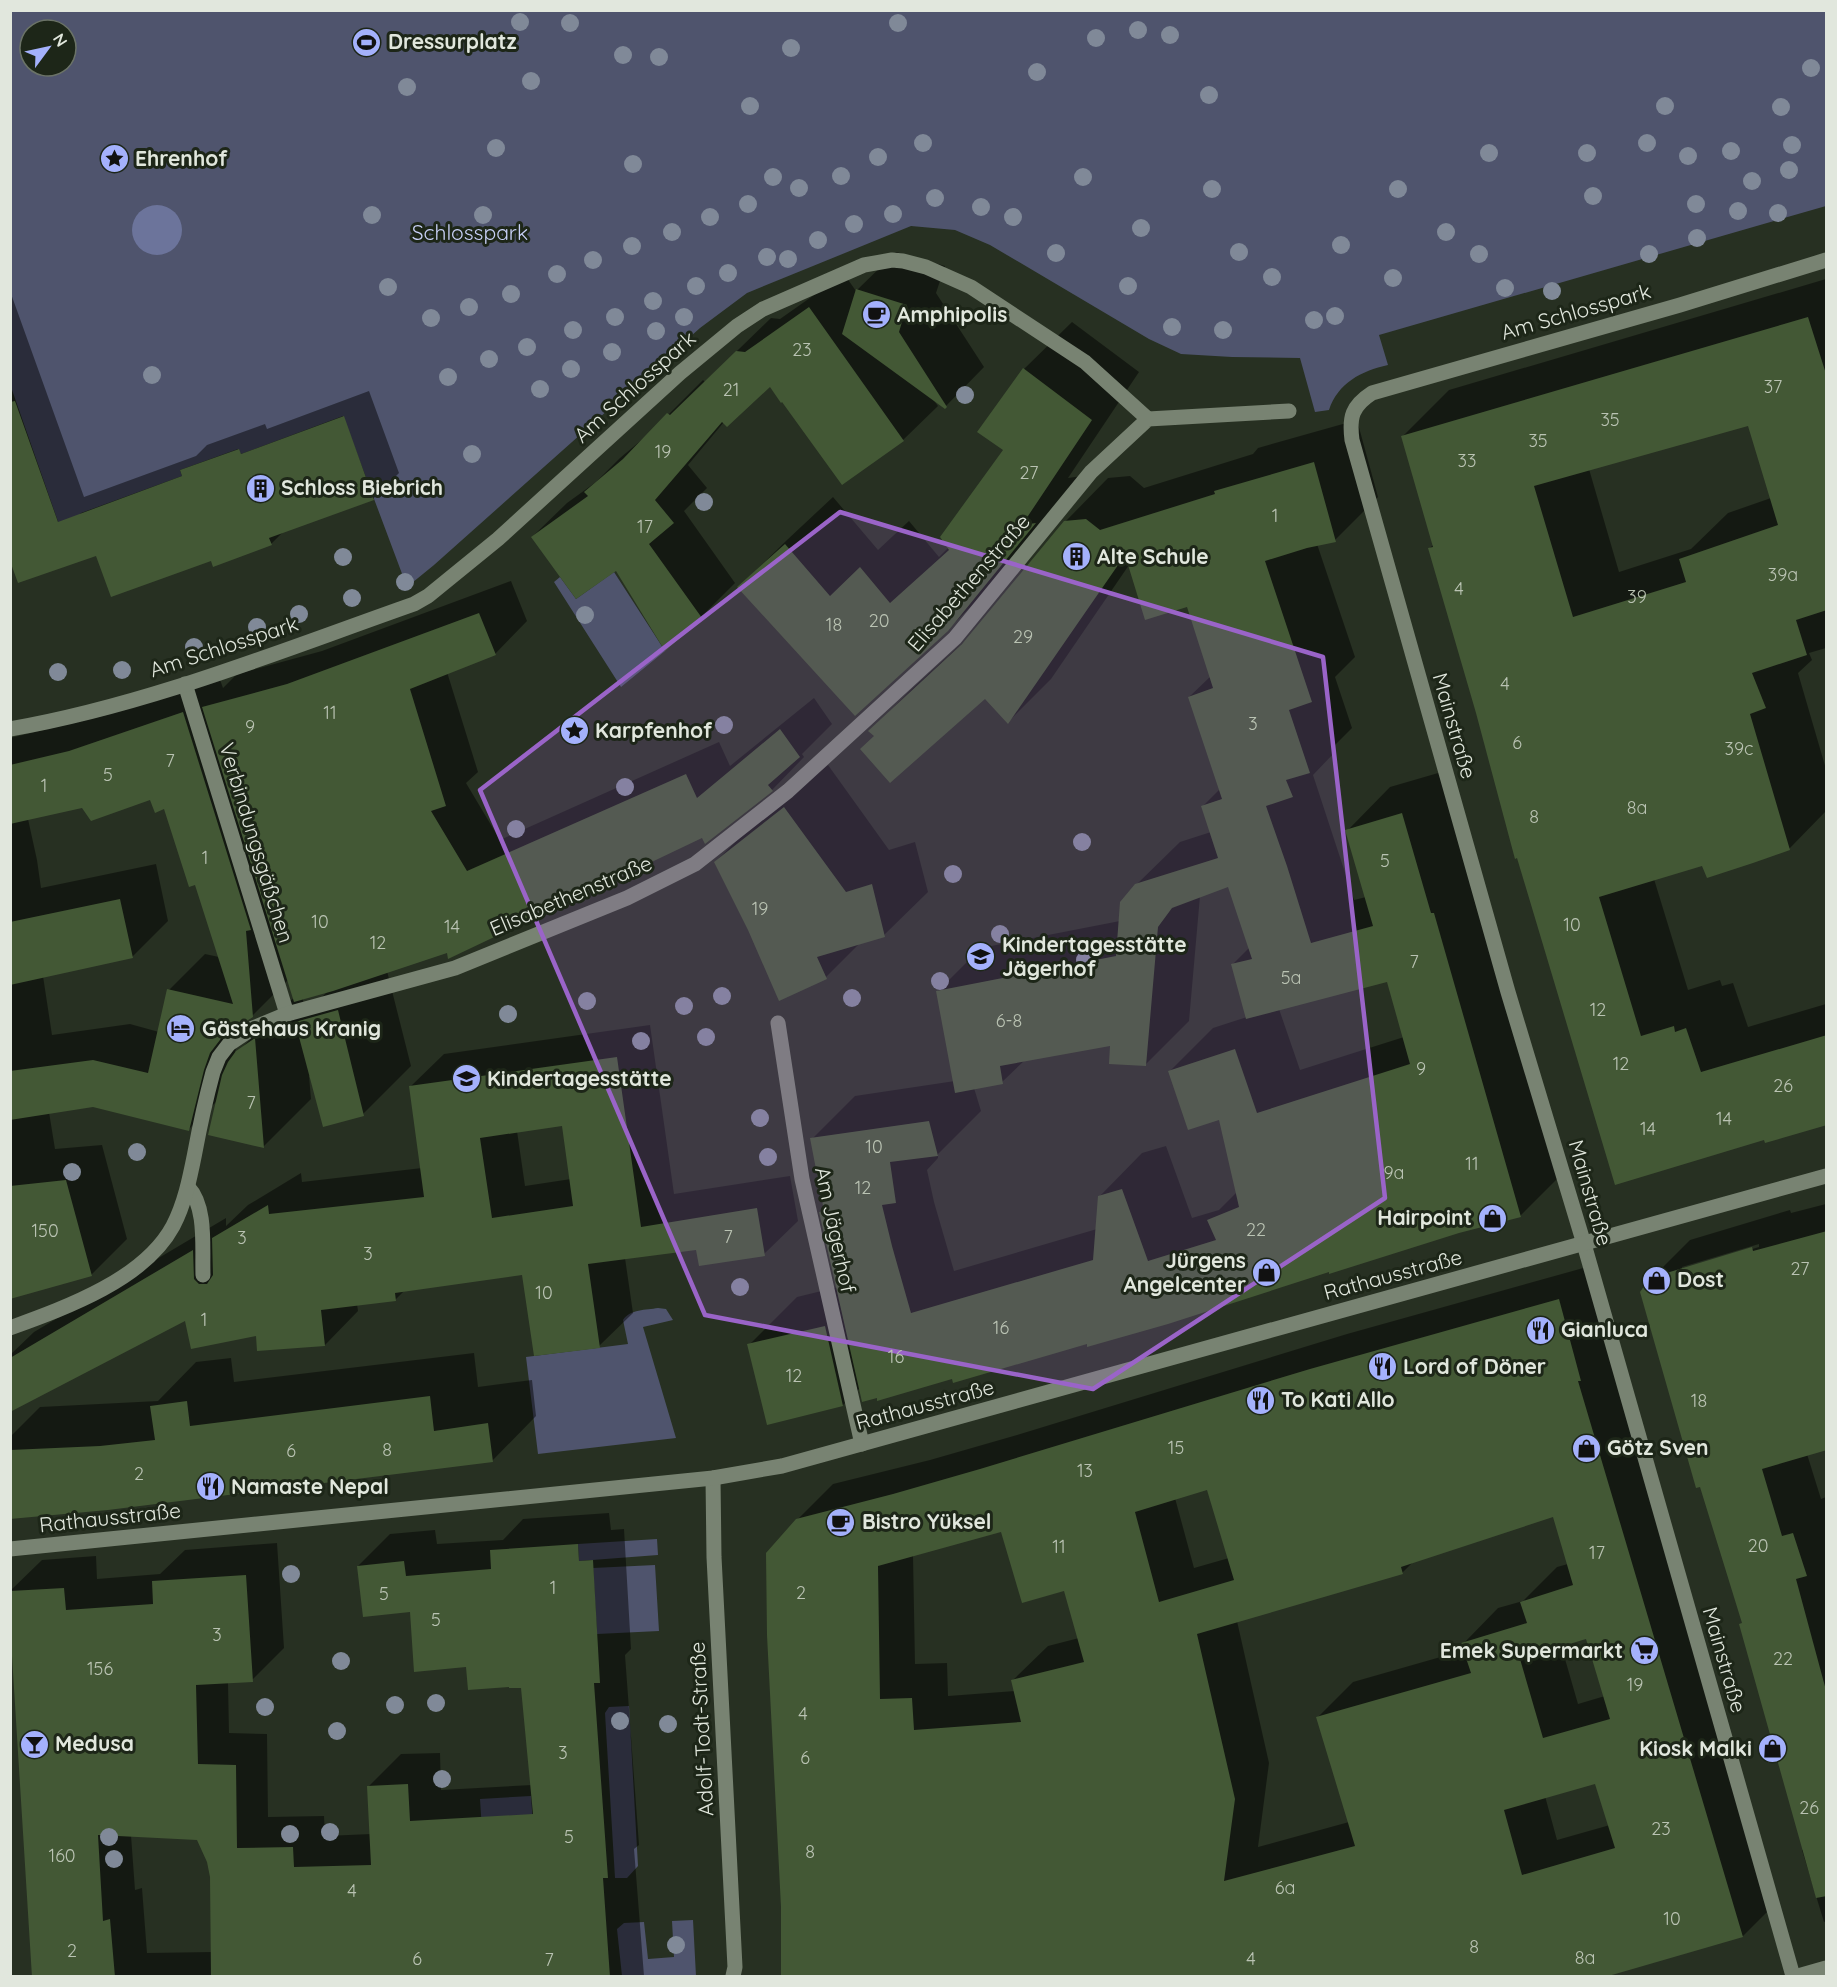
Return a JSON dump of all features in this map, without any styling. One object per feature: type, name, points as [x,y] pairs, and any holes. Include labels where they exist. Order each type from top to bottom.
[{"type":"street","name":"Am Schlosspark","points":[[10,729],[61,719],[185,684],[414,604],[428,596],[477,557],[680,373],[737,326],[763,309],[864,265],[892,260],[903,261],[926,267],[971,287],[1085,362],[1148,419]]},
{"type":"street","name":"Am Schlosspark","points":[[1350,420],[1356,406],[1372,393],[1680,305],[1827,260]]},
{"type":"street","points":[[1148,419],[1289,411]]},
{"type":"street","name":"Elisabethenstraße","points":[[10,1328],[68,1307],[128,1274],[157,1250],[174,1225],[188,1187],[208,1090],[219,1057],[229,1044],[253,1028],[287,1014],[455,968],[627,898],[695,864],[788,791],[955,638],[1091,472],[1148,419]]},
{"type":"street","name":"Mainstraße","points":[[1350,420],[1352,440],[1379,540],[1508,992],[1584,1244],[1795,1977]]},
{"type":"street","name":"Verbindungsgäßchen","points":[[185,684],[287,1014]]},
{"type":"street","name":"Am Jägerhof","points":[[778,1023],[802,1179],[862,1444]]},
{"type":"street","name":"Rathausstraße","points":[[10,1549],[712,1478],[782,1466],[1827,1176]]},
{"type":"street","points":[[188,1187],[196,1196],[200,1210],[203,1275]]},
{"type":"street","name":"Adolf-Todt-Straße","points":[[712,1478],[735,1967],[733,1977]]},
{"type":"street","points":[[1795,1977],[1827,1968]]},
{"type":"highlighted area","points":[[840,512],[1323,657],[1385,1198],[1093,1389],[705,1315],[480,790]]},
{"type":"green space","name":"Schlosspark","points":[[10,11],[1826,11],[1826,206],[1379,335],[1388,365],[1360,375],[1345,385],[1338,392],[1329,410],[1315,412],[1300,358],[1181,354],[1149,339],[990,245],[955,230],[911,226],[747,293],[700,328],[407,587],[343,416],[241,454],[238,449],[180,470],[182,476],[81,513],[62,533],[11,387]]},
{"type":"green space","points":[[614,572],[665,651],[621,687],[554,582],[560,577],[576,599]]},
{"type":"green space","points":[[666,1309],[673,1320],[643,1327],[676,1438],[538,1454],[526,1357],[628,1344],[623,1320],[626,1316],[634,1312]]},
{"type":"green space","points":[[657,1539],[658,1555],[579,1561],[578,1544]]},
{"type":"green space","points":[[655,1565],[659,1631],[597,1634],[593,1568]]},
{"type":"green space","points":[[629,1706],[638,1866],[627,1878],[615,1878],[605,1713],[609,1707]]},
{"type":"green space","points":[[531,1796],[537,1882],[484,1861],[480,1799]]},
{"type":"green space","points":[[693,1920],[696,1976],[622,1976],[617,1929],[624,1923],[644,1922],[648,1959],[674,1957],[672,1921]]},
{"type":"shaded area","points":[[152,205],[162,205],[175,212],[182,225],[182,235],[175,248],[162,255],[152,255],[143,251],[136,244],[132,235],[132,225],[136,216],[143,209]]},
{"type":"building","points":[[856,289],[907,305],[899,332],[947,407],[945,409],[842,334]]},
{"type":"building","points":[[809,307],[904,441],[842,485],[770,387],[727,427],[722,422],[655,500],[674,523],[649,544],[702,618],[665,651],[616,571],[576,599],[531,537],[588,496],[584,492],[623,459],[667,413],[670,415],[736,351],[745,352]]},
{"type":"building","points":[[1808,317],[1827,377],[1827,610],[1796,620],[1807,655],[1752,673],[1766,708],[1750,714],[1790,850],[1707,878],[1702,866],[1599,897],[1641,1036],[1674,1026],[1675,1032],[1686,1028],[1701,1072],[1827,1035],[1827,1125],[1765,1143],[1764,1140],[1615,1185],[1517,858],[1515,859],[1428,548],[1433,547],[1401,436]],"holes":[[[1748,426],[1778,525],[1679,559],[1686,582],[1573,617],[1534,486]]]},
{"type":"building","points":[[1023,368],[1092,420],[1022,525],[1036,523],[948,631],[855,716],[737,587],[785,544],[830,596],[860,567],[890,603],[949,550],[940,537],[1003,450],[977,432]]},
{"type":"building","name":"Schloss Biebrich","points":[[15,401],[58,522],[182,476],[180,470],[239,449],[241,454],[344,416],[374,500],[269,538],[272,545],[213,567],[211,561],[111,597],[96,556],[18,583],[10,561],[10,402]]},
{"type":"building","points":[[1314,462],[1336,542],[1265,561],[1312,702],[1289,710],[1310,773],[1286,780],[1293,797],[1266,806],[1311,943],[1373,926],[1345,830],[1402,813],[1431,913],[1434,913],[1521,1217],[1459,1233],[1087,1347],[1087,1344],[953,1383],[952,1379],[877,1401],[877,1398],[862,1402],[819,1212],[824,1211],[810,1138],[929,1121],[938,1156],[890,1162],[896,1203],[882,1205],[911,1313],[1093,1260],[1098,1196],[1122,1189],[1148,1261],[1216,1240],[1207,1220],[1239,1207],[1219,1120],[1188,1130],[1168,1071],[1235,1049],[1257,1113],[1410,1064],[1387,982],[1246,1019],[1231,964],[1252,959],[1228,887],[1172,908],[1158,927],[1146,1066],[1109,1064],[1110,1046],[1000,1066],[1003,1084],[955,1093],[936,991],[1116,956],[1120,902],[1135,884],[1218,858],[1201,806],[1222,799],[1188,697],[1213,688],[1187,607],[1145,620],[1125,555],[1008,724],[985,699],[890,783],[860,749],[874,736],[868,731],[962,644],[1064,521],[1086,519],[1100,530],[1215,494],[1214,491]]},
{"type":"building","points":[[479,613],[496,655],[410,689],[446,806],[431,811],[467,871],[686,774],[697,798],[780,729],[800,757],[768,785],[773,791],[705,844],[702,838],[448,959],[447,953],[294,1002],[202,707],[287,684]]},
{"type":"building","points":[[183,712],[251,930],[246,931],[253,1017],[223,1036],[210,1053],[189,1131],[93,1107],[10,1120],[10,1071],[93,1060],[148,1073],[167,989],[233,1004],[195,885],[189,887],[164,809],[155,813],[150,800],[91,821],[82,808],[10,824],[10,765],[69,751]]},
{"type":"building","points":[[784,807],[846,892],[872,884],[885,937],[817,957],[827,979],[779,1001],[748,930],[714,862]]},
{"type":"building","points":[[120,899],[133,958],[10,985],[10,922]]},
{"type":"building","points":[[338,1010],[364,1116],[323,1127],[295,1022]]},
{"type":"building","points":[[255,1038],[264,1148],[208,1135],[222,1075],[228,1062],[236,1051]]},
{"type":"building","points":[[617,1057],[641,1227],[757,1208],[765,1256],[699,1266],[696,1250],[588,1264],[600,1348],[534,1356],[522,1275],[395,1293],[396,1301],[321,1310],[325,1346],[257,1351],[256,1336],[191,1349],[185,1321],[10,1412],[10,1358],[193,1250],[194,1279],[199,1284],[207,1284],[213,1275],[212,1238],[268,1205],[269,1214],[424,1197],[409,1086]],"holes":[[[562,1126],[573,1206],[492,1218],[480,1138]]]},
{"type":"building","points":[[66,1180],[92,1276],[10,1299],[10,1186]]},
{"type":"building","points":[[1827,1231],[1827,1450],[1762,1469],[1782,1536],[1793,1533],[1807,1576],[1796,1579],[1827,1694],[1827,1896],[1816,1898],[1739,1624],[1742,1623],[1700,1487],[1696,1488],[1640,1292],[1650,1278],[1752,1247],[1753,1251]]},
{"type":"building","points":[[1559,1299],[1581,1381],[1578,1381],[1743,1937],[1605,1977],[781,1977],[781,1907],[767,1635],[766,1553],[796,1519],[980,1469],[1310,1369]],"holes":[[[1207,1490],[1234,1580],[1159,1602],[1135,1512]],[[1553,1517],[1573,1585],[1520,1602],[1527,1623],[1461,1643],[1471,1673],[1316,1717],[1355,1846],[1224,1881],[1235,1799],[1197,1634],[1403,1574],[1401,1567]],[[1001,1532],[1022,1603],[1064,1591],[1084,1662],[1011,1680],[1021,1722],[914,1730],[912,1698],[880,1699],[878,1566]],[[1586,1639],[1610,1719],[1543,1738],[1520,1659]],[[1595,1784],[1615,1848],[1522,1875],[1504,1810]]]},
{"type":"building","points":[[825,1326],[843,1406],[767,1425],[747,1344]]},
{"type":"building","points":[[430,1396],[434,1431],[488,1423],[493,1462],[108,1510],[10,1519],[10,1450],[100,1446],[155,1440],[150,1406],[187,1401],[190,1426]]},
{"type":"building","points":[[578,1544],[579,1561],[593,1560],[600,1683],[594,1683],[608,1878],[603,1878],[610,1977],[211,1977],[210,1877],[207,1862],[197,1840],[98,1835],[103,1921],[110,1919],[115,1977],[32,1977],[10,1624],[10,1591],[64,1588],[66,1610],[153,1604],[152,1581],[246,1575],[253,1682],[196,1685],[198,1764],[236,1765],[237,1848],[293,1847],[294,1867],[371,1865],[367,1786],[408,1784],[410,1821],[533,1814],[521,1688],[468,1690],[466,1667],[414,1672],[410,1612],[363,1617],[357,1566],[404,1561],[406,1576],[491,1569],[490,1550]]},
{"type":"place","name":"Dressurplatz","points":[[367,42]]},
{"type":"place","name":"Ehrenhof","points":[[114,159]]},
{"type":"place","name":"Amphipolis","points":[[876,315]]},
{"type":"place","name":"Schloss Biebrich","points":[[260,488]]},
{"type":"place","name":"Alte Schule","points":[[1076,557]]},
{"type":"place","name":"Karpfenhof","points":[[574,731]]},
{"type":"place","name":"Kindertagesstätte Jägerhof","points":[[981,957]]},
{"type":"place","name":"Gästehaus Kranig","points":[[181,1029]]},
{"type":"place","name":"Kindertagesstätte","points":[[466,1079]]},
{"type":"place","name":"Hairpoint","points":[[1493,1218]]},
{"type":"place","name":"Jürgens Angelcenter","points":[[1267,1273]]},
{"type":"place","name":"Dost","points":[[1656,1280]]},
{"type":"place","name":"Gianluca","points":[[1540,1330]]},
{"type":"place","name":"Lord of Döner","points":[[1382,1367]]},
{"type":"place","name":"To Kati Allo","points":[[1260,1400]]},
{"type":"place","name":"Götz Sven","points":[[1586,1448]]},
{"type":"place","name":"Namaste Nepal","points":[[210,1487]]},
{"type":"place","name":"Bistro Yüksel","points":[[841,1522]]},
{"type":"place","name":"Emek Supermarkt","points":[[1644,1651]]},
{"type":"place","name":"Medusa","points":[[34,1744]]},
{"type":"place","name":"Kiosk Malki","points":[[1773,1749]]}]
